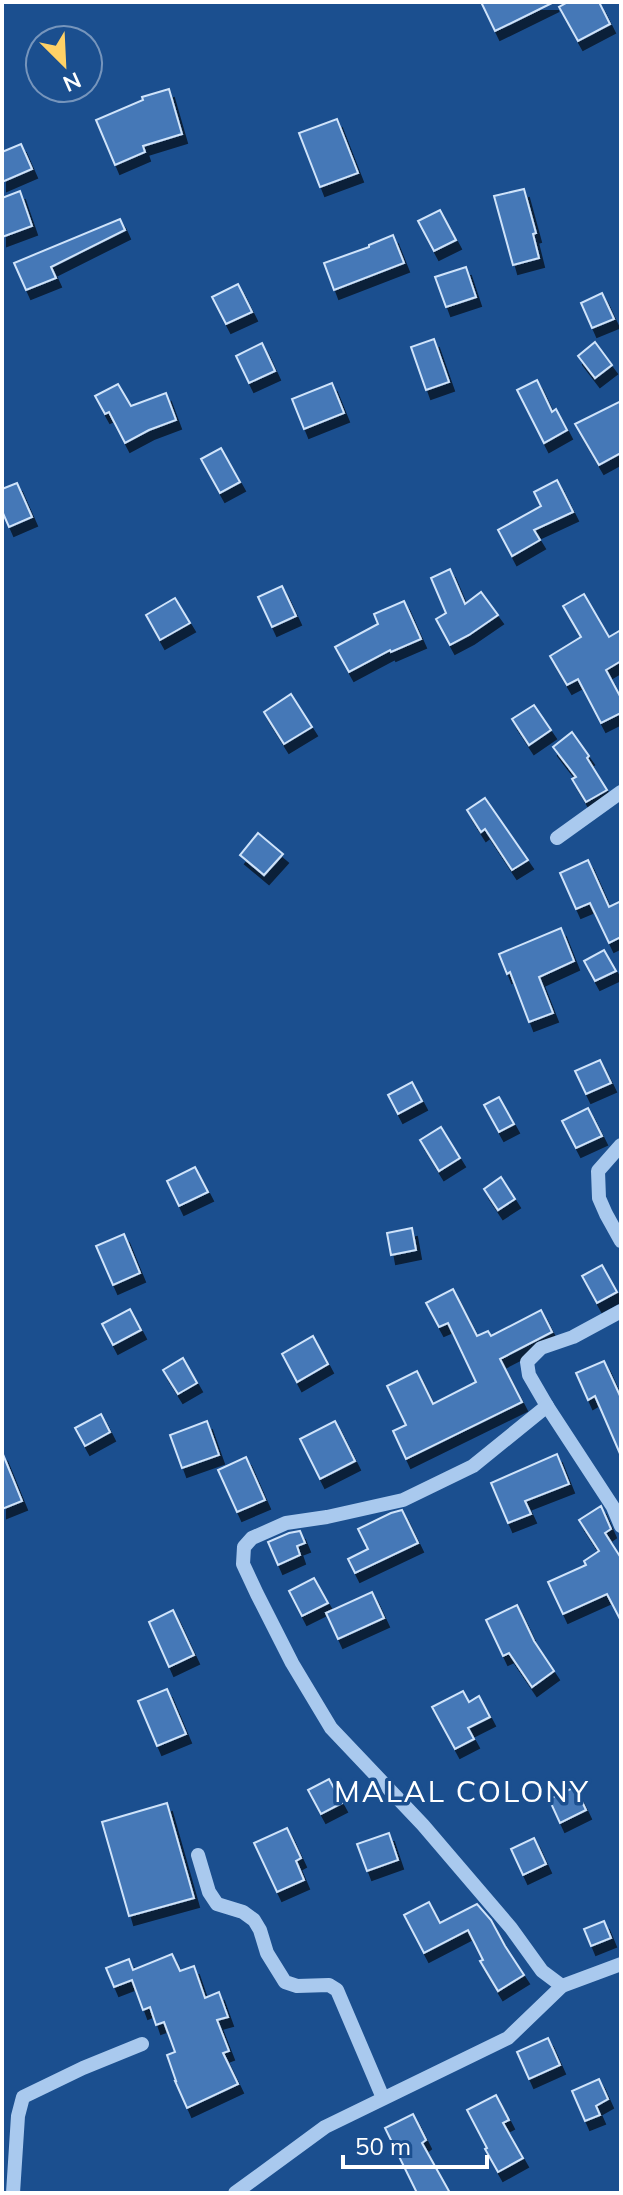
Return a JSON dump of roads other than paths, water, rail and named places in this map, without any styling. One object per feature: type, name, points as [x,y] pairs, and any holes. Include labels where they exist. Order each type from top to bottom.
[{"type":"street","points":[[557,838],[621,792]]},
{"type":"street","points":[[621,1145],[598,1171],[599,1198],[621,1241]]},
{"type":"street","points":[[621,1311],[573,1337],[541,1348],[527,1362],[529,1375],[613,1507],[621,1526]]},
{"type":"street","points":[[547,1406],[473,1466],[403,1500],[286,1523],[252,1538],[244,1547],[243,1564],[292,1663],[331,1728],[423,1825],[511,1928],[542,1971],[562,1986]]},
{"type":"street","points":[[198,1855],[209,1892],[217,1904],[243,1912],[254,1920],[267,1953],[285,1982],[297,1986],[329,1985],[337,1990],[383,2098]]},
{"type":"street","points":[[235,2193],[325,2127],[508,2038],[562,1986],[621,1964]]},
{"type":"street","points":[[13,2193],[18,2116],[23,2097],[142,2044]]},
{"type":"district","name":"MALAL COLONY","points":[[462,1792]]}]
